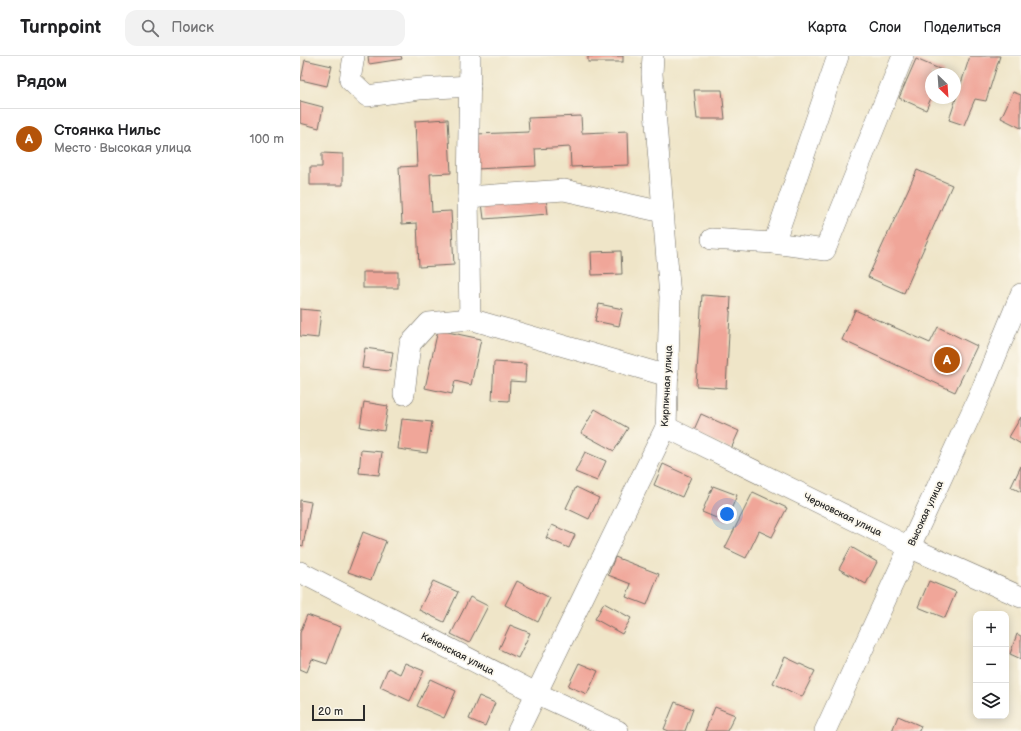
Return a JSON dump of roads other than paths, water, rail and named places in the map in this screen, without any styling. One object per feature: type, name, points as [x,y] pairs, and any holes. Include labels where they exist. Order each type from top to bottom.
[{"type":"street","points":[[354,56],[350,80],[367,96],[419,89],[470,86]]},
{"type":"street","points":[[470,56],[468,197],[470,319]]},
{"type":"street","name":"Кирпичная улица","points":[[518,731],[666,427],[670,297],[652,74],[653,56]]},
{"type":"street","points":[[774,243],[838,56]]},
{"type":"street","points":[[712,239],[774,243],[825,250],[903,56]]},
{"type":"street","points":[[468,197],[564,190],[663,212]]},
{"type":"street","name":"Высокая улица","points":[[825,731],[981,392],[1021,294]]},
{"type":"street","points":[[404,394],[410,344],[429,323],[470,319],[668,376]]},
{"type":"street","name":"Черновская улица","points":[[666,427],[909,546],[1021,597]]},
{"type":"street","name":"Кенонская улица","points":[[300,572],[536,693],[618,731]]},
{"type":"place","name":"Стоянка Нильс","points":[[947,360]]}]
